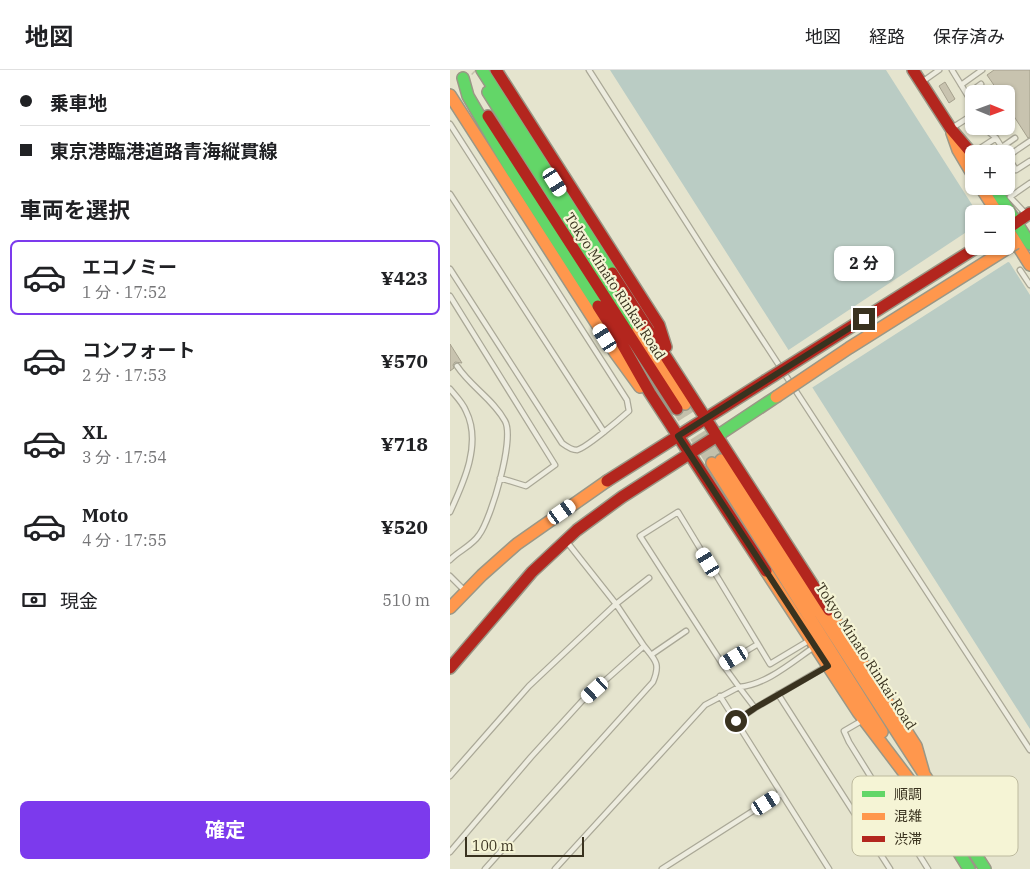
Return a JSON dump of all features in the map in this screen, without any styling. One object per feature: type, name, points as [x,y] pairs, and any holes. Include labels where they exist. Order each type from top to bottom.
[{"type":"street","points":[[479,70],[673,365],[916,746],[924,774]]},
{"type":"street","name":"Tokyo Minato Rinkai Road","points":[[479,70],[517,140],[681,406],[463,78],[468,96],[511,170],[621,342],[650,393]]},
{"type":"street","points":[[496,70],[659,325],[673,365]]},
{"type":"street","points":[[913,70],[950,129],[965,146]]},
{"type":"street","points":[[450,95],[616,354],[636,382],[650,393],[858,712],[907,776]]},
{"type":"street","points":[[950,129],[965,162]]},
{"type":"street","points":[[1015,223],[1028,214]]},
{"type":"street","points":[[1015,232],[1026,240]]},
{"type":"street","points":[[1025,267],[1026,240]]},
{"type":"street","points":[[450,668],[532,572],[600,512],[850,348],[1026,240]]},
{"type":"street","points":[[452,603],[517,544],[619,472],[965,255]]},
{"type":"street","name":"Tokyo Minato Rinkai Road","points":[[912,776],[716,461],[924,774]]},
{"type":"street","name":"Tokyo Minato Rinkai Road","points":[[961,856],[969,869]]},
{"type":"street","name":"Tokyo Minato Rinkai Road","points":[[977,856],[985,869]]},
{"type":"lane","points":[[589,70],[716,269],[1030,750]]},
{"type":"lane","points":[[922,83],[939,70]]},
{"type":"lane","points":[[952,70],[965,91]]},
{"type":"lane","points":[[961,85],[982,70]]},
{"type":"lane","points":[[950,129],[965,120]]},
{"type":"lane","points":[[450,124],[626,400],[629,411],[579,450],[572,450],[562,444],[450,269]]},
{"type":"lane","points":[[992,135],[1001,145]]},
{"type":"lane","points":[[987,145],[996,138]]},
{"type":"lane","points":[[1005,145],[1015,138]]},
{"type":"lane","points":[[1015,151],[1030,141]]},
{"type":"lane","points":[[1015,168],[1016,170],[1030,161]]},
{"type":"lane","points":[[1028,214],[1010,197],[1030,183]]},
{"type":"lane","points":[[450,194],[604,432]]},
{"type":"lane","points":[[1025,267],[1030,285]]},
{"type":"lane","points":[[450,296],[555,465],[526,486],[500,478]]},
{"type":"lane","points":[[450,560],[456,553],[479,536],[504,466],[508,434],[507,423],[495,405],[463,374],[458,366]]},
{"type":"lane","points":[[450,389],[466,410],[471,426],[472,444],[469,462],[450,512]]},
{"type":"lane","points":[[755,708],[723,665],[640,536],[678,512],[770,664],[813,643]]},
{"type":"lane","points":[[485,869],[649,688],[658,672],[658,663],[644,646],[616,604],[566,540]]},
{"type":"lane","points":[[450,576],[466,592]]},
{"type":"lane","points":[[450,776],[529,686],[616,604],[649,578]]},
{"type":"lane","points":[[652,655],[686,631]]},
{"type":"lane","points":[[555,869],[705,705],[739,687],[748,686],[771,676],[813,643]]},
{"type":"lane","points":[[723,665],[758,644]]},
{"type":"lane","points":[[450,852],[531,757],[582,701],[644,646]]},
{"type":"lane","points":[[736,721],[778,694],[828,666]]},
{"type":"lane","points":[[778,694],[852,810]]},
{"type":"lane","points":[[720,696],[829,869]]},
{"type":"lane","points":[[864,719],[844,731],[870,776]]},
{"type":"lane","points":[[662,869],[781,793]]},
{"type":"lane","points":[[882,856],[890,869]]},
{"type":"lane","points":[[920,856],[928,869]]},
{"type":"shaded area","points":[[610,70],[886,70],[972,205],[965,205],[965,255],[1005,255],[1030,295],[1030,729]]},
{"type":"pier","points":[[965,233],[965,255],[1007,255],[1012,263],[1008,262],[810,389],[787,351]]},
{"type":"building","points":[[994,70],[1030,70],[1030,137],[1028,138],[1015,118],[1015,85],[994,85],[987,75]]},
{"type":"building","points":[[945,82],[955,99],[949,103],[939,86]]},
{"type":"building","points":[[450,344],[462,363],[455,362],[454,368],[450,371]]},
{"type":"tunnel","points":[[685,404],[721,460]]},
{"type":"tunnel","points":[[677,409],[712,463]]},
{"type":"traffic: fast","points":[[482,70],[612,273]]},
{"type":"traffic: fast","points":[[463,78],[468,96],[511,170],[598,306]]},
{"type":"traffic: fast","points":[[488,92],[638,330]]},
{"type":"traffic: fast","points":[[999,195],[1030,244]]},
{"type":"traffic: fast","points":[[717,436],[776,397]]},
{"type":"traffic: fast","points":[[961,856],[969,869]]},
{"type":"traffic: fast","points":[[977,856],[985,869]]},
{"type":"traffic: slow","points":[[450,95],[616,354],[640,387]]},
{"type":"traffic: slow","points":[[952,133],[958,150],[965,162]]},
{"type":"traffic: slow","points":[[986,195],[992,205]]},
{"type":"traffic: slow","points":[[1015,241],[1030,265]]},
{"type":"traffic: slow","points":[[776,397],[849,348],[1016,243]]},
{"type":"traffic: slow","points":[[638,330],[685,404]]},
{"type":"traffic: slow","points":[[721,460],[925,776]]},
{"type":"traffic: slow","points":[[712,463],[882,732]]},
{"type":"traffic: slow","points":[[450,608],[482,575],[517,544],[607,481]]},
{"type":"traffic: slow","points":[[766,571],[858,712],[906,776]]},
{"type":"traffic: slow","points":[[829,610],[916,746],[924,774]]},
{"type":"traffic: jam","points":[[496,70],[659,325],[666,347]]},
{"type":"traffic: jam","points":[[913,70],[951,129],[965,145]]},
{"type":"traffic: jam","points":[[488,116],[677,409]]},
{"type":"traffic: jam","points":[[1015,224],[1030,213]]},
{"type":"traffic: jam","points":[[765,381],[965,255]]},
{"type":"traffic: jam","points":[[612,273],[829,610]]},
{"type":"traffic: jam","points":[[598,306],[650,393],[766,571]]},
{"type":"traffic: jam","points":[[607,481],[765,381]]},
{"type":"traffic: jam","points":[[450,668],[532,572],[577,530],[622,497],[717,436]]},
{"type":"route","points":[[736,721],[778,694],[828,666],[678,436],[864,319]]}]
